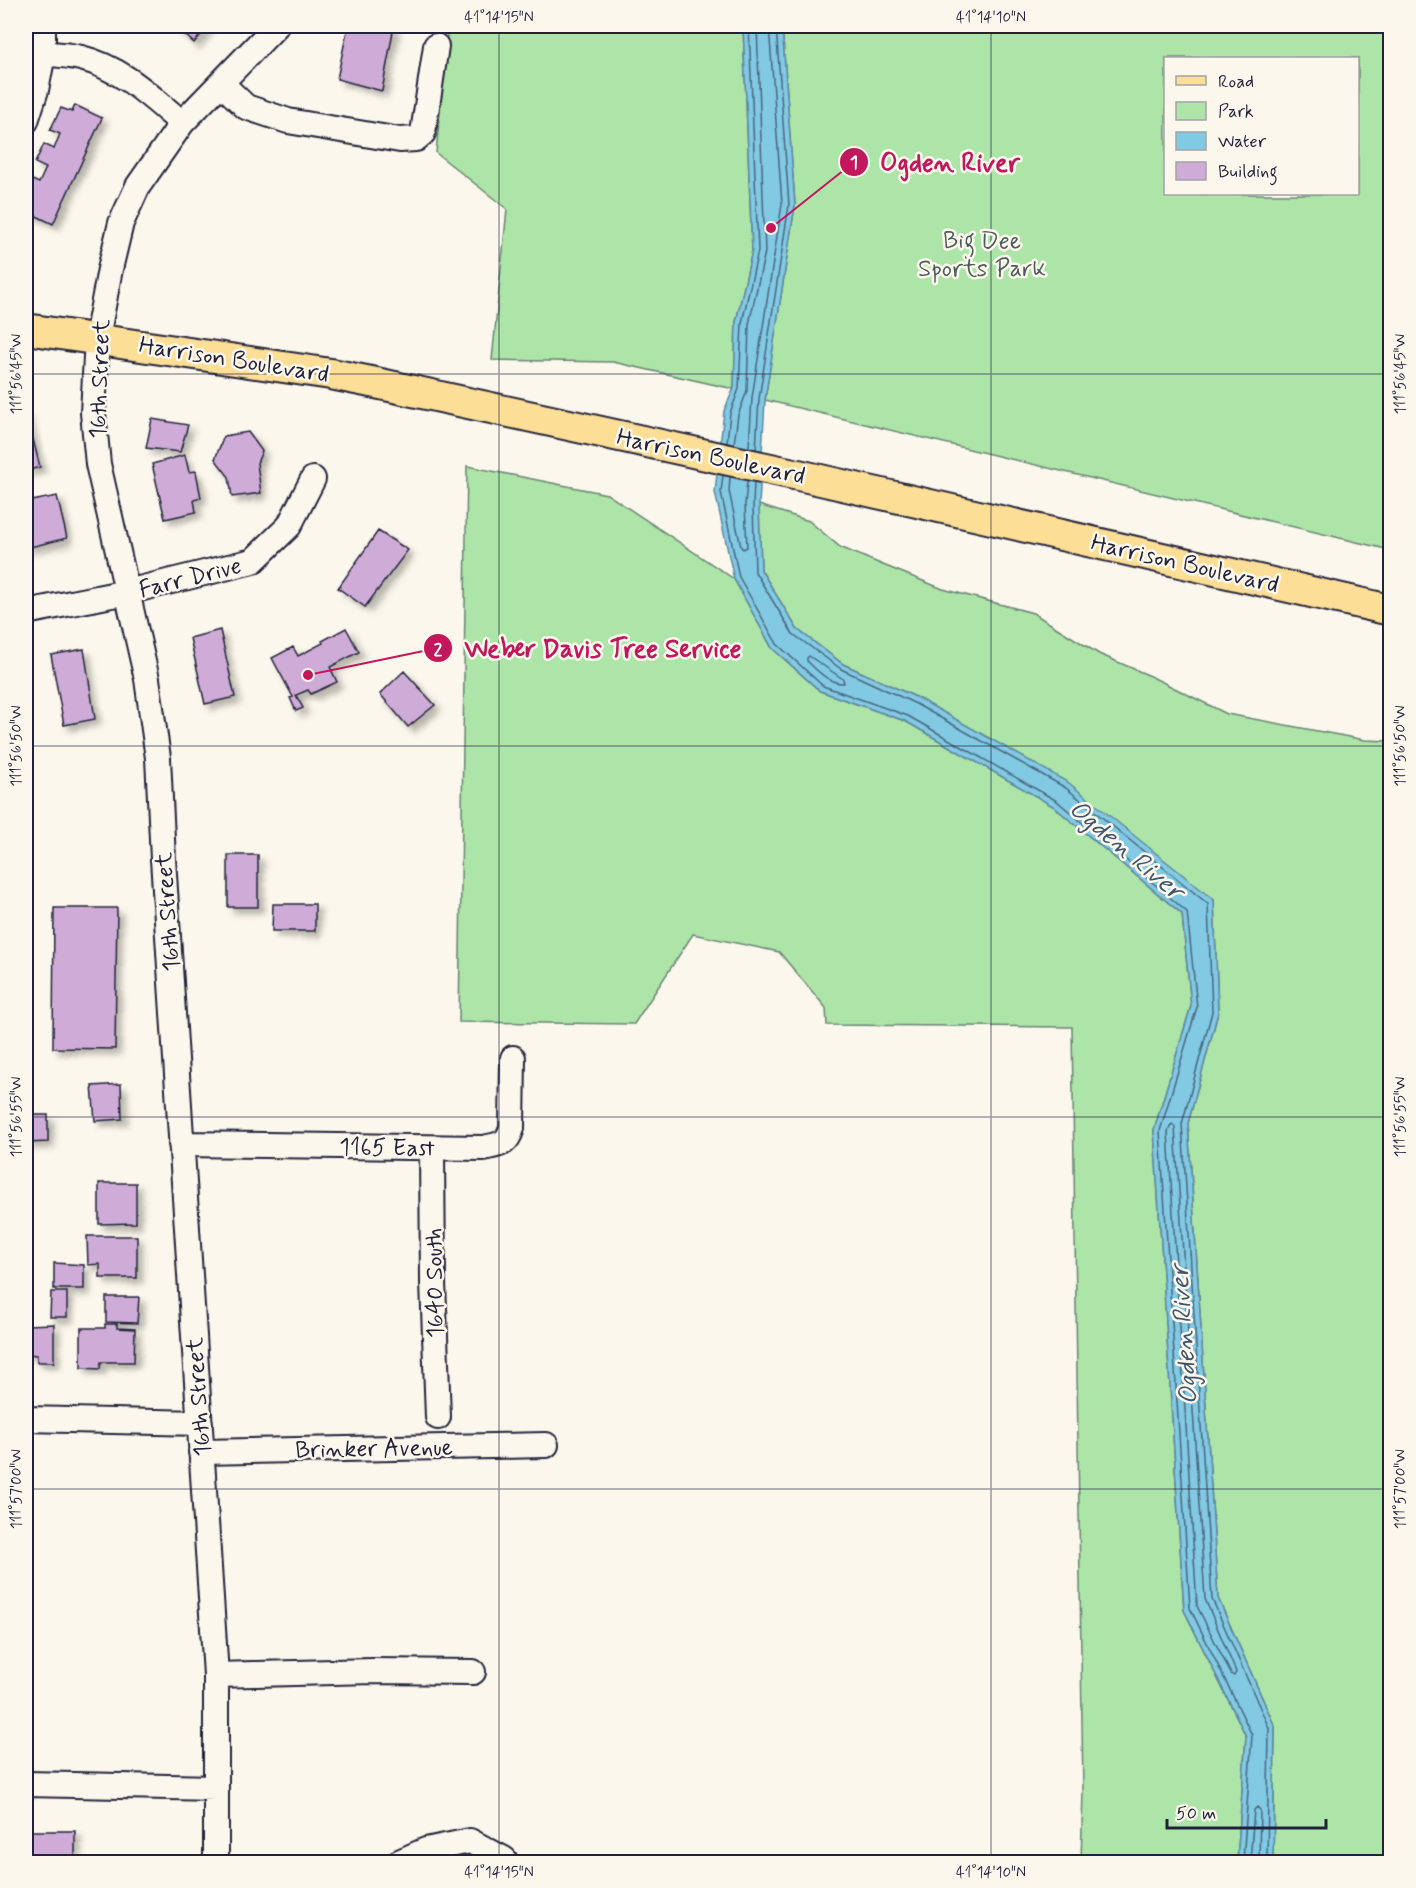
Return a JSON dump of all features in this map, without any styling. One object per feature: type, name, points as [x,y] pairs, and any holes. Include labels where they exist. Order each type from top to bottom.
[{"type":"main road","name":"Harrison Boulevard","points":[[26,328],[354,378],[803,476],[1390,610]]},
{"type":"street","points":[[26,122],[36,90],[34,53],[43,26]]},
{"type":"street","name":"16th Street","points":[[216,1863],[216,1675],[158,758],[147,679],[98,464],[93,413],[97,338],[110,269],[121,223],[138,186],[182,123],[276,26]]},
{"type":"street","points":[[221,83],[246,107],[288,121],[400,140],[416,139],[423,133],[436,46]]},
{"type":"street","points":[[34,53],[81,58],[116,71],[141,88],[182,123]]},
{"type":"street","name":"Farr Drive","points":[[26,612],[127,592],[253,561],[289,526],[313,479]]},
{"type":"street","name":"1165 East","points":[[182,1144],[432,1148],[484,1148],[502,1144],[510,1137],[512,1128],[513,1058]]},
{"type":"street","name":"1640 South","points":[[432,1148],[433,1282],[438,1418]]},
{"type":"street","points":[[26,1419],[200,1423]]},
{"type":"street","name":"Brinker Avenue","points":[[201,1452],[546,1445]]},
{"type":"street","points":[[216,1675],[372,1671],[473,1672]]},
{"type":"street","points":[[26,1784],[216,1788]]},
{"type":"street","points":[[399,1863],[426,1850],[470,1841],[504,1859],[506,1863]]},
{"type":"green space","points":[[448,26],[743,26],[752,251],[736,322],[734,389],[613,362],[492,360],[507,209],[436,153]]},
{"type":"green space","name":"Big Dee Sports Park","points":[[782,26],[1390,26],[1390,550],[765,400],[795,205]]},
{"type":"green space","points":[[467,466],[607,494],[734,579],[772,648],[820,691],[905,721],[1053,806],[1182,914],[1191,1006],[1154,1130],[1184,1610],[1246,1736],[1237,1862],[1081,1862],[1083,1791],[1072,1027],[827,1025],[826,1008],[779,952],[693,934],[634,1024],[459,1022]]},
{"type":"green space","points":[[759,505],[809,521],[840,547],[943,589],[1033,613],[1099,654],[1227,714],[1365,740],[1390,741],[1390,1862],[1273,1862],[1275,1727],[1218,1598],[1188,1123],[1218,1013],[1214,900],[918,698],[843,664],[797,629],[761,570]]},
{"type":"water","points":[[743,26],[782,26],[795,205],[765,400],[759,505],[761,570],[797,629],[843,664],[918,698],[1069,783],[1214,900],[1218,1013],[1188,1123],[1218,1598],[1275,1727],[1273,1862],[1237,1862],[1246,1736],[1184,1610],[1154,1130],[1191,1006],[1182,914],[1053,806],[905,721],[820,691],[772,648],[734,579],[715,492],[724,411],[734,388],[736,322],[752,251]]},
{"type":"building","points":[[175,26],[208,26],[194,43]]},
{"type":"building","points":[[348,26],[394,26],[382,91],[337,79]]},
{"type":"building","points":[[75,105],[102,118],[53,224],[26,211],[29,201],[26,200],[26,183],[28,178],[39,183],[46,168],[35,163],[44,144],[54,149],[60,134],[50,130],[61,108],[72,112]]},
{"type":"building","points":[[26,411],[40,467],[26,471]]},
{"type":"building","points":[[152,419],[188,425],[180,452],[146,448]]},
{"type":"building","points":[[248,432],[262,451],[257,463],[261,493],[232,497],[229,477],[215,459],[224,436]]},
{"type":"building","points":[[185,455],[189,472],[196,471],[201,498],[194,500],[196,512],[165,519],[152,464]]},
{"type":"building","points":[[57,496],[67,538],[26,548],[26,502]]},
{"type":"building","points":[[378,531],[408,550],[365,607],[338,588]]},
{"type":"building","points":[[346,628],[359,652],[330,667],[337,682],[311,694],[308,690],[296,695],[303,708],[296,711],[290,698],[293,697],[272,658],[293,647],[298,656]]},
{"type":"building","points":[[220,630],[235,697],[205,704],[190,638]]},
{"type":"building","points":[[84,649],[95,719],[64,725],[51,655]]},
{"type":"building","points":[[404,671],[435,705],[408,727],[380,694]]},
{"type":"building","points":[[228,855],[258,855],[258,907],[228,907]]},
{"type":"building","points":[[273,904],[315,904],[315,931],[272,931]]},
{"type":"building","points":[[54,908],[117,908],[115,1049],[53,1048]]},
{"type":"building","points":[[121,1084],[122,1119],[95,1121],[92,1086]]},
{"type":"building","points":[[26,1115],[48,1115],[48,1142],[26,1143]]},
{"type":"building","points":[[99,1183],[136,1183],[136,1223],[99,1224]]},
{"type":"building","points":[[87,1236],[137,1236],[137,1278],[100,1278],[100,1264],[88,1265]]},
{"type":"building","points":[[54,1263],[84,1265],[84,1289],[54,1289]]},
{"type":"building","points":[[51,1292],[67,1292],[67,1317],[50,1317]]},
{"type":"building","points":[[106,1297],[139,1297],[137,1323],[106,1322]]},
{"type":"building","points":[[54,1324],[54,1362],[37,1362],[37,1355],[26,1354],[26,1325]]},
{"type":"building","points":[[105,1324],[117,1324],[117,1328],[135,1329],[134,1362],[101,1362],[100,1369],[81,1368],[81,1328],[105,1328]]},
{"type":"building","points":[[30,1831],[75,1831],[75,1862],[30,1862]]},
{"type":"place","name":"Ogden River","points":[[771,228]]},
{"type":"place","name":"Weber Davis Tree Service","points":[[308,675]]}]
